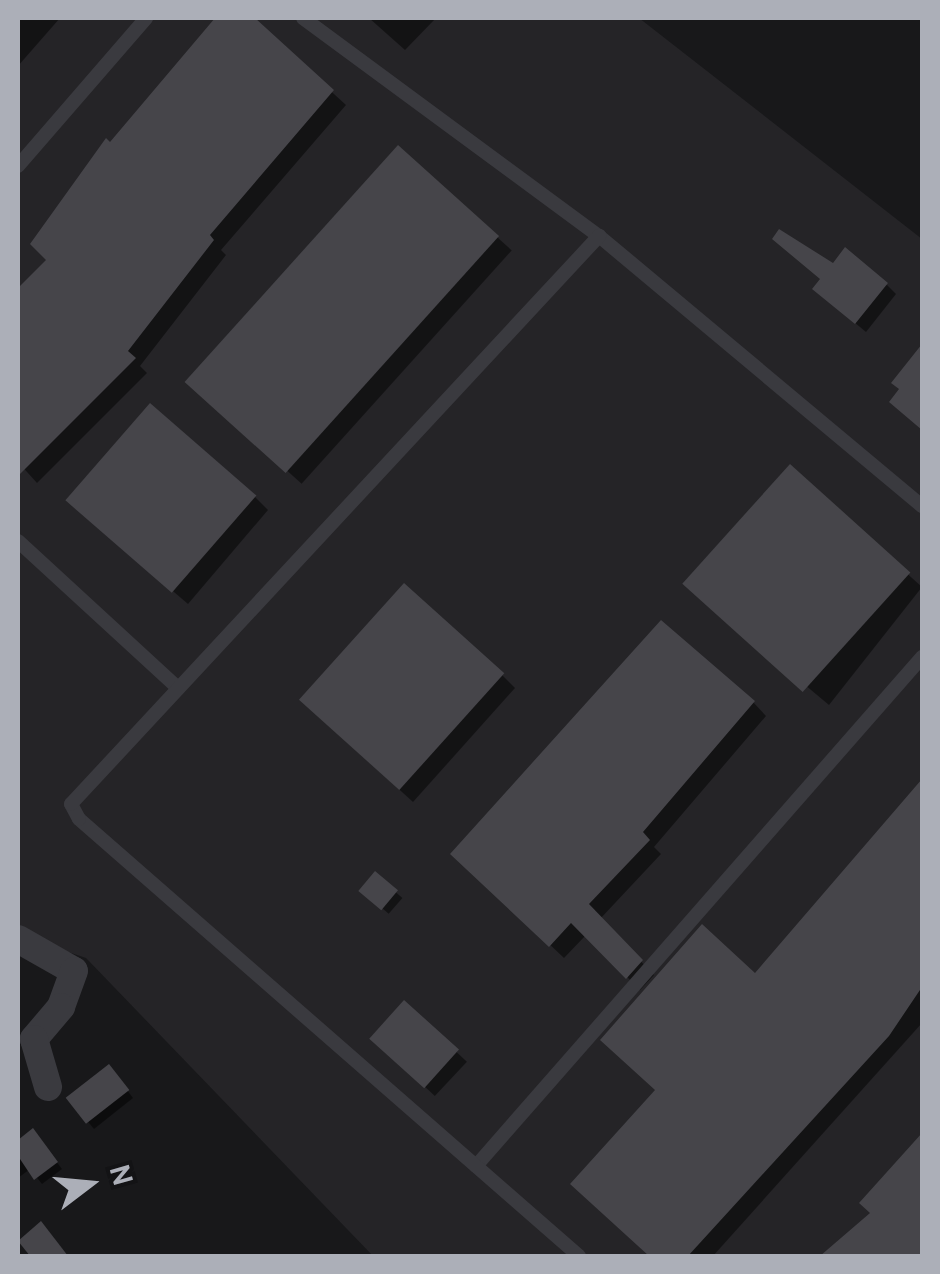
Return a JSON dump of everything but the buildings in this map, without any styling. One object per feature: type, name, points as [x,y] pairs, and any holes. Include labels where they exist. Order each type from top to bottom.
[{"type":"street","points":[[18,939],[74,971],[61,1007],[34,1039],[48,1087]]},
{"type":"lane","points":[[18,166],[146,18]]},
{"type":"lane","points":[[303,18],[598,236],[922,506]]},
{"type":"lane","points":[[579,1256],[79,819],[71,804],[598,236]]},
{"type":"lane","points":[[18,542],[177,687]]},
{"type":"lane","points":[[476,1166],[922,657]]},
{"type":"shaded area","points":[[18,18],[639,18],[922,239],[922,1256],[373,1256],[86,958],[18,935]]}]
